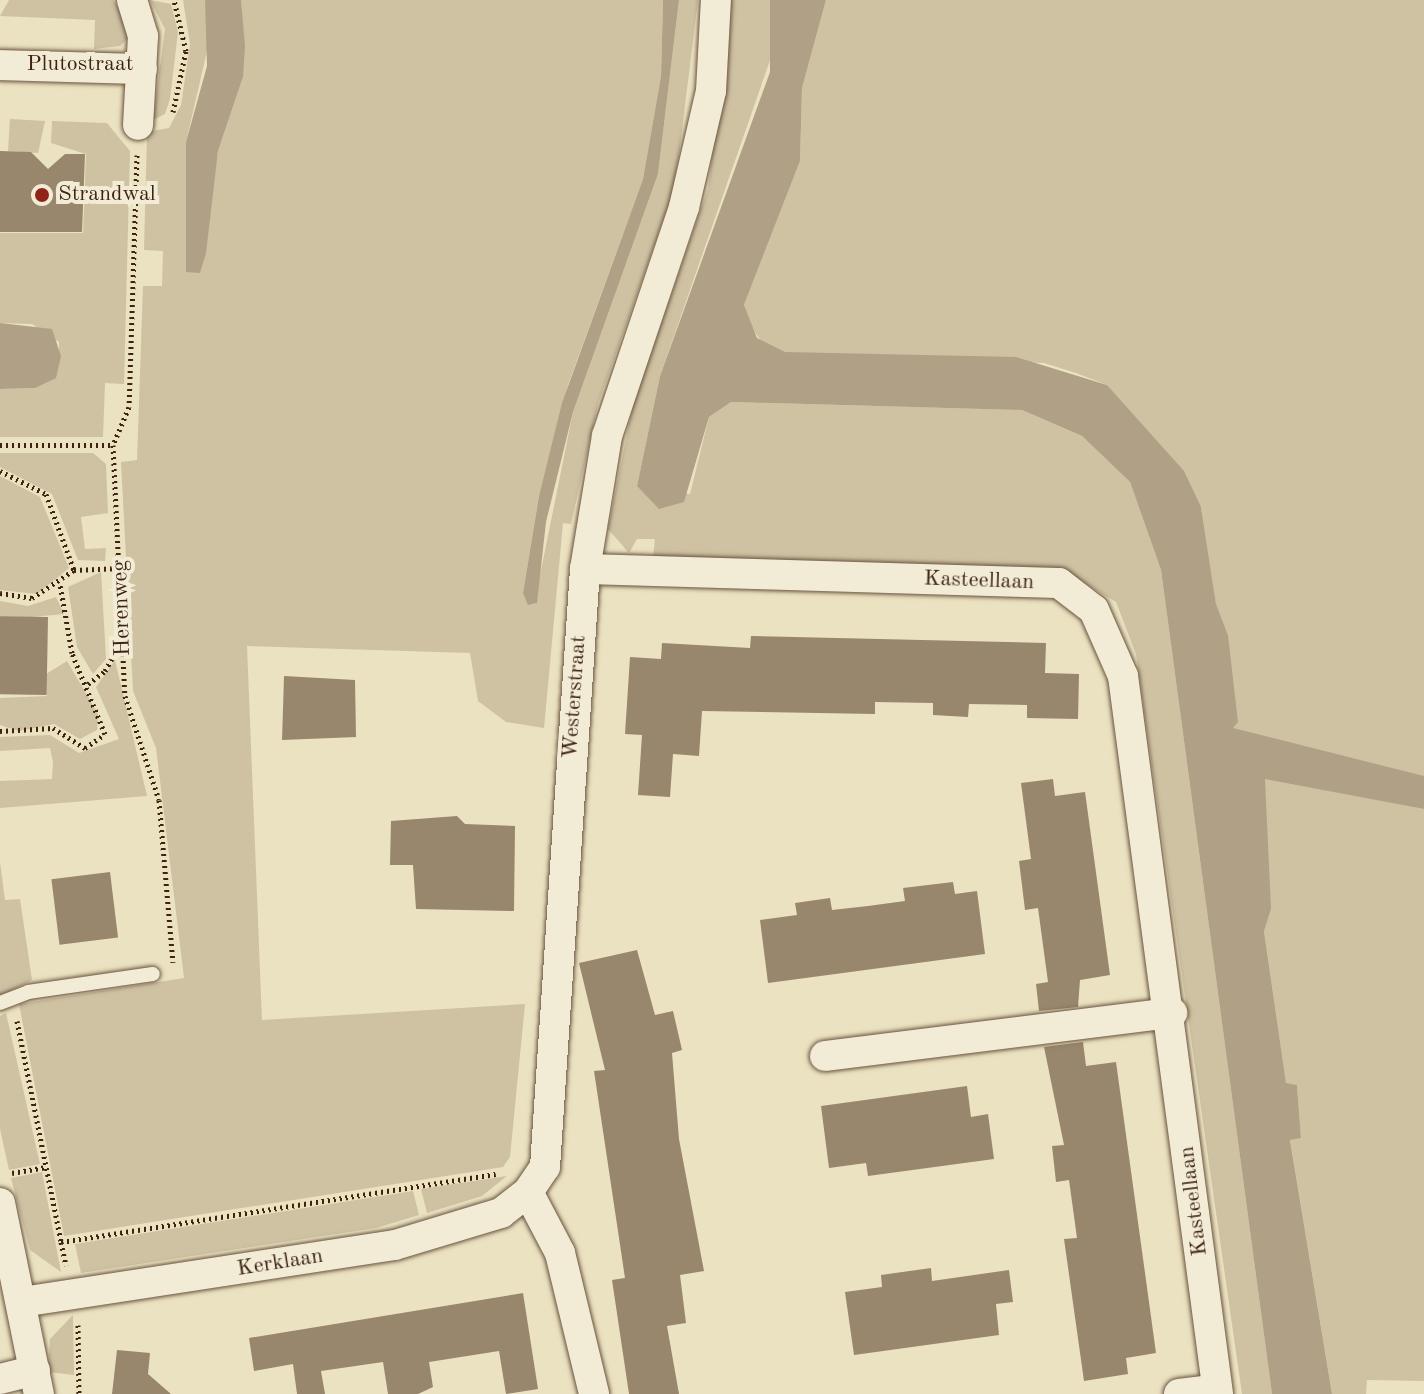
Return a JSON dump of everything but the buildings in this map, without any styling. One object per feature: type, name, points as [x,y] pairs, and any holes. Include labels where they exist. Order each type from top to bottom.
[{"type":"street","name":"Plutostraat","points":[[0,65],[142,69],[132,0]]},
{"type":"street","name":"Westerstraat","points":[[545,1167],[585,569],[607,436],[684,207],[708,105],[716,0]]},
{"type":"street","points":[[138,125],[142,69]]},
{"type":"street","name":"Kasteellaan","points":[[585,569],[1059,583],[1094,610],[1123,676],[1172,1013],[1217,1392],[1179,1394]]},
{"type":"street","points":[[825,1056],[1172,1013]]},
{"type":"street","points":[[545,1167],[528,1192],[560,1253],[594,1394]]},
{"type":"street","name":"Kerklaan","points":[[22,1302],[395,1245],[501,1213],[528,1192]]},
{"type":"street","points":[[0,1203],[37,1382],[0,1379]]},
{"type":"lane","points":[[6,1001],[153,974]]},
{"type":"path","name":"Herenweg","points":[[138,125],[129,407],[113,445],[125,696],[159,800],[175,959],[153,974]]},
{"type":"path","points":[[0,445],[113,445]]},
{"type":"path","points":[[0,471],[46,494],[74,570]]},
{"type":"path","points":[[0,593],[32,598],[60,584],[74,570],[121,568]]},
{"type":"path","points":[[0,731],[53,728],[78,747],[98,744],[106,722],[72,653],[60,584]]},
{"type":"path","points":[[88,684],[105,671],[123,638]]},
{"type":"path","points":[[6,1001],[61,1242],[545,1167]]},
{"type":"path","points":[[0,1176],[46,1167]]},
{"type":"shaded area","points":[[9,0],[113,0],[135,31],[120,46],[94,49],[95,20],[0,16]]},
{"type":"shaded area","points":[[150,0],[171,4],[178,32],[170,99],[165,114],[153,120],[165,29]]},
{"type":"shaded area","points":[[183,0],[205,0],[210,38],[186,142],[186,272],[200,272],[218,151],[243,77],[241,0],[663,0],[661,76],[643,179],[568,385],[539,496],[523,593],[534,605],[573,412],[658,174],[679,0],[698,0],[675,187],[598,404],[571,524],[563,523],[544,728],[506,722],[478,701],[470,653],[247,646],[262,1020],[525,1004],[510,1157],[503,1167],[64,1236],[19,1004],[184,978],[156,748],[133,691],[121,462],[137,460],[143,286],[162,286],[163,251],[144,250],[147,132],[169,128],[181,105],[190,44]]},
{"type":"shaded area","points":[[205,0],[241,0],[245,46],[243,77],[218,151],[206,253],[200,273],[186,272],[186,142],[207,66]]},
{"type":"shaded area","points":[[663,0],[679,0],[658,174],[573,412],[546,522],[537,603],[528,605],[523,593],[539,496],[562,403],[643,179],[661,76]]},
{"type":"shaded area","points":[[731,0],[770,0],[775,46],[660,376],[637,486],[690,494],[709,417],[731,402],[1022,410],[1082,436],[1130,482],[1161,570],[1272,1394],[1242,1394],[1136,654],[1116,602],[1060,568],[653,558],[655,539],[637,539],[629,553],[608,529],[633,404],[708,189]]},
{"type":"shaded area","points":[[770,0],[826,0],[802,88],[800,161],[744,305],[757,338],[785,352],[1016,357],[1107,385],[1184,471],[1201,507],[1216,604],[1228,635],[1238,722],[1233,728],[1424,776],[1424,809],[1265,779],[1271,909],[1264,931],[1286,1083],[1297,1085],[1301,1138],[1290,1140],[1332,1394],[1272,1394],[1161,570],[1130,482],[1082,436],[1022,410],[731,402],[709,417],[684,502],[659,509],[637,486],[660,376],[770,72]]},
{"type":"shaded area","points":[[826,0],[1424,0],[1424,801],[1322,788],[1424,809],[1424,1381],[1367,1380],[1366,1394],[1332,1394],[1290,1139],[1301,1138],[1297,1085],[1286,1084],[1264,930],[1271,909],[1232,727],[1228,635],[1216,605],[1201,507],[1107,385],[1044,363],[785,353],[763,344],[747,321],[744,305],[800,161],[802,88]]},
{"type":"shaded area","points":[[10,119],[45,121],[38,153],[8,151]]},
{"type":"shaded area","points":[[52,121],[107,123],[130,151],[124,384],[105,383],[103,437],[0,437],[0,389],[35,388],[59,355],[59,342],[32,324],[0,323],[0,233],[83,233],[86,154],[51,143]]},
{"type":"shaded area","points":[[0,323],[52,329],[61,356],[56,378],[35,388],[0,389]]},
{"type":"shaded area","points":[[0,453],[93,453],[106,464],[108,513],[81,517],[85,549],[106,548],[105,561],[78,560],[52,494],[0,467]]},
{"type":"shaded area","points":[[0,476],[40,497],[69,568],[37,594],[0,590]]},
{"type":"shaded area","points":[[101,572],[106,659],[93,674],[77,647],[68,587]]},
{"type":"shaded area","points":[[56,597],[64,614],[0,620],[0,601],[28,606]]},
{"type":"shaded area","points":[[115,660],[147,796],[0,808],[0,781],[52,779],[53,762],[50,748],[0,751],[0,737],[50,735],[79,753],[119,739],[96,687]]},
{"type":"shaded area","points":[[67,661],[98,714],[97,730],[80,739],[54,724],[19,731],[0,725],[0,698],[47,696],[46,674]]},
{"type":"shaded area","points":[[0,862],[5,900],[20,899],[32,980],[0,996]]},
{"type":"shaded area","points":[[6,1013],[40,1164],[9,1170],[0,1129],[0,1016]]},
{"type":"shaded area","points":[[42,1172],[61,1272],[30,1250],[11,1178]]},
{"type":"shaded area","points":[[507,1176],[482,1196],[427,1213],[421,1189]]},
{"type":"shaded area","points":[[413,1191],[419,1215],[376,1228],[81,1273],[75,1244]]},
{"type":"shaded area","points":[[73,1315],[74,1375],[48,1372],[50,1339]]},
{"type":"place","name":"Strandwal","points":[[42,195]]}]
